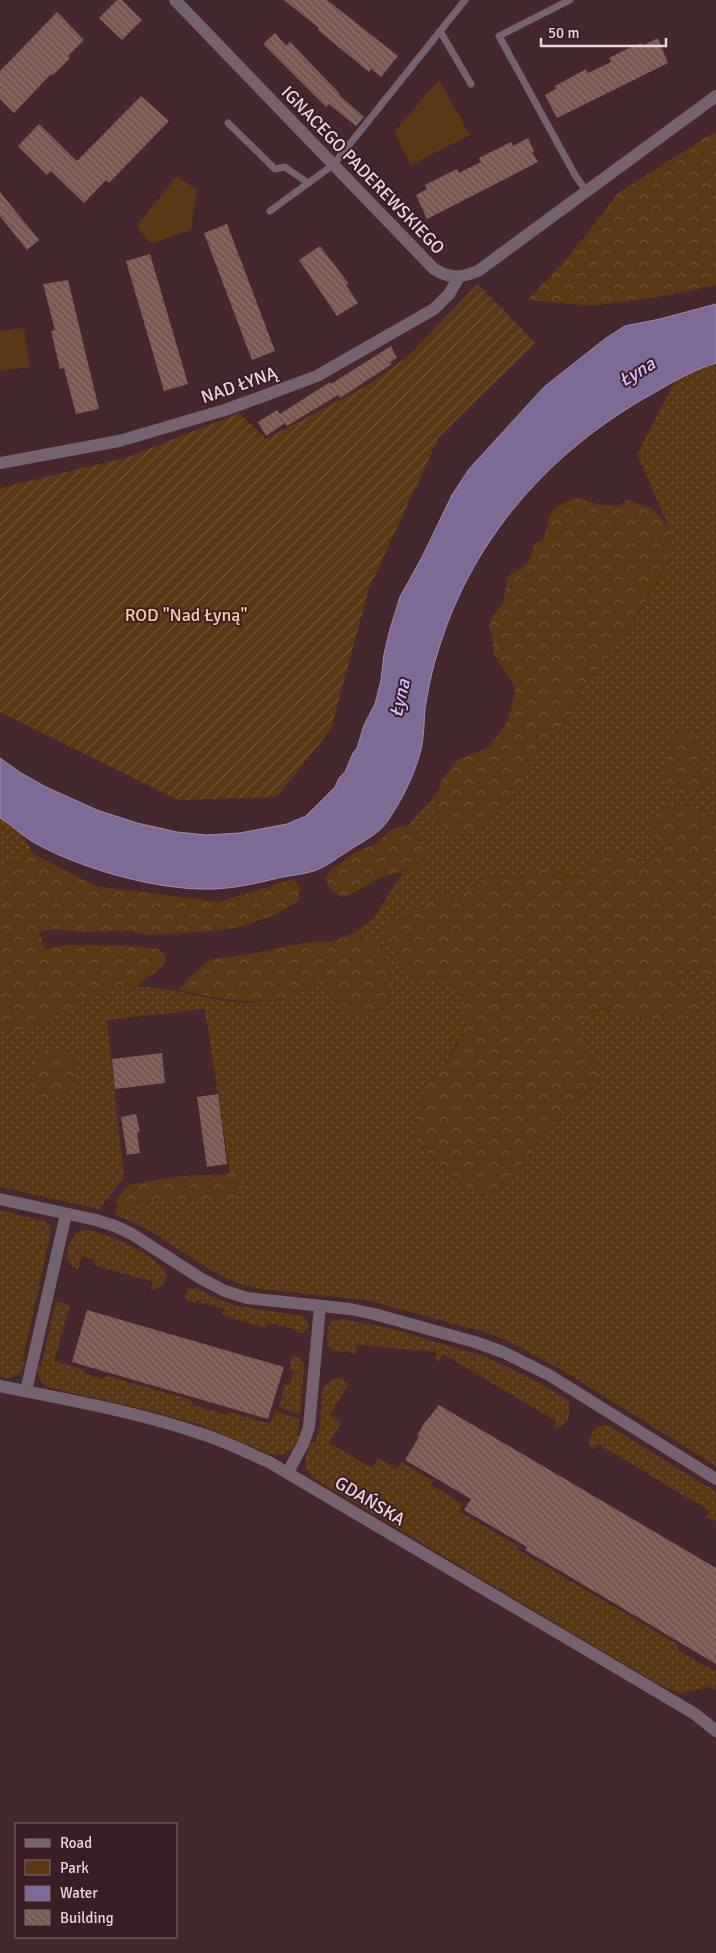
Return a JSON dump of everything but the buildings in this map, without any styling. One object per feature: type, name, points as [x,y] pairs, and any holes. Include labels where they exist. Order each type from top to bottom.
[{"type":"street","name":"IGNACEGO PADEREWSKIEGO","points":[[175,0],[434,269],[446,276],[459,277]]},
{"type":"street","points":[[459,277],[478,271],[716,96]]},
{"type":"street","name":"NAD ŁYNĄ","points":[[0,463],[119,442],[226,410],[317,376],[434,309],[449,294],[459,277]]},
{"type":"street","points":[[0,1199],[96,1220],[132,1234],[200,1278],[225,1291],[247,1298],[265,1302],[350,1309],[475,1342],[502,1352],[549,1375],[716,1480]]},
{"type":"street","points":[[26,1391],[66,1214]]},
{"type":"street","points":[[288,1472],[303,1444],[309,1427],[320,1306]]},
{"type":"street","name":"GDAŃSKA","points":[[0,1386],[189,1429],[238,1448],[288,1472],[694,1714],[716,1731]]},
{"type":"street","name":"GDAŃSKA","points":[[694,1714],[716,1722]]},
{"type":"lane","points":[[270,211],[333,165],[465,0]]},
{"type":"lane","points":[[570,0],[499,36],[574,175],[587,192]]},
{"type":"lane","points":[[440,31],[471,84]]},
{"type":"lane","points":[[228,123],[276,169],[285,167],[308,183]]},
{"type":"green space","points":[[439,80],[470,135],[411,165],[394,132]]},
{"type":"green space","points":[[716,131],[716,285],[669,295],[593,306],[528,300],[572,253],[618,193]]},
{"type":"green space","points":[[177,176],[197,190],[191,230],[150,244],[137,226]]},
{"type":"green space","name":"ROD \"Nad Łyną\"","points":[[478,284],[535,343],[439,437],[369,588],[331,729],[277,797],[178,800],[0,712],[0,488],[128,457],[239,413],[266,439],[368,385],[407,357]]},
{"type":"green space","points":[[24,328],[30,367],[0,371],[0,331]]},
{"type":"green space","points":[[716,363],[716,824],[709,815],[651,831],[658,846],[653,862],[642,864],[630,854],[594,859],[582,875],[570,877],[561,872],[536,870],[522,877],[489,876],[473,887],[417,980],[437,980],[456,986],[464,999],[467,1018],[460,1039],[446,1062],[416,1139],[438,1163],[470,1189],[479,1195],[495,1193],[530,1155],[547,1129],[568,1106],[591,1090],[600,1073],[581,1042],[578,1026],[585,1016],[601,1008],[622,1013],[698,994],[683,988],[678,979],[682,972],[690,970],[716,976],[716,1466],[562,1370],[506,1340],[484,1332],[366,1300],[261,1289],[239,1284],[212,1271],[147,1229],[114,1214],[131,1191],[231,1180],[205,1009],[107,1020],[124,1178],[99,1209],[0,1187],[0,1032],[31,1026],[90,997],[105,992],[135,987],[150,987],[220,1000],[255,1003],[290,997],[317,982],[333,992],[352,1014],[373,940],[352,934],[373,919],[403,872],[419,870],[420,839],[408,825],[437,794],[435,801],[522,783],[539,746],[568,718],[585,683],[623,639],[658,582],[673,550],[670,529],[637,454],[675,381]],"holes":[[[670,745],[709,776],[704,786],[698,791],[665,775],[666,758]]]},
{"type":"green space","points":[[575,498],[603,505],[618,506],[628,500],[653,509],[670,529],[673,550],[667,565],[623,639],[585,683],[568,718],[539,746],[522,783],[479,829],[458,836],[446,830],[434,814],[435,801],[442,779],[458,759],[488,748],[507,722],[516,689],[494,654],[492,634],[489,628],[493,615],[503,603],[508,576],[527,564],[535,544],[543,540],[551,513],[559,505]]},
{"type":"green space","points":[[681,731],[692,736],[696,741],[707,764],[708,777],[706,783],[697,791],[691,793],[673,790],[666,779],[665,773],[670,745],[675,733]]},
{"type":"green space","points":[[675,803],[693,807],[703,812],[716,824],[716,976],[690,970],[682,972],[678,979],[683,988],[698,994],[702,1003],[686,1017],[654,1020],[603,1008],[599,1008],[589,1014],[579,1026],[581,1042],[600,1073],[600,1082],[568,1106],[547,1129],[530,1155],[495,1193],[479,1195],[445,1170],[416,1139],[419,1110],[426,1090],[453,1053],[465,1025],[465,1006],[462,997],[456,986],[437,980],[418,980],[396,957],[386,935],[388,924],[399,915],[473,887],[489,876],[522,877],[545,868],[570,877],[582,875],[594,859],[610,852],[630,854],[642,864],[653,862],[658,846],[651,831],[653,818],[664,804]]},
{"type":"green space","points":[[0,818],[22,834],[33,854],[0,867]]},
{"type":"green space","points":[[408,825],[420,839],[425,859],[419,870],[384,876],[343,897],[331,890],[325,878],[332,869],[356,852],[374,845],[393,829]]},
{"type":"green space","points":[[33,854],[96,886],[219,902],[293,879],[300,888],[298,902],[275,915],[237,928],[148,935],[128,931],[79,932],[55,929],[39,932],[45,949],[67,945],[131,946],[157,949],[166,955],[164,965],[137,986],[119,988],[91,997],[35,1027],[12,1032],[0,1032],[0,867]]},
{"type":"green space","points":[[352,934],[373,940],[388,960],[393,984],[386,1005],[368,1014],[352,1014],[333,992],[317,982],[290,997],[262,1001],[234,1000],[178,990],[211,959],[250,954],[308,942],[332,942]]},
{"type":"green space","points":[[49,1048],[60,1048],[70,1055],[74,1063],[74,1085],[68,1094],[60,1097],[39,1095],[30,1082],[31,1071],[37,1058]]},
{"type":"green space","points":[[235,1174],[242,1187],[231,1200],[208,1202],[170,1198],[154,1199],[125,1209],[118,1206],[116,1200],[131,1184],[191,1175]]},
{"type":"green space","points":[[0,1210],[44,1221],[49,1225],[51,1232],[22,1362],[25,1363],[19,1374],[9,1378],[0,1377]]},
{"type":"green space","points":[[82,1230],[116,1239],[144,1253],[163,1269],[167,1276],[163,1283],[159,1288],[151,1290],[153,1282],[94,1265],[95,1260],[82,1256],[78,1269],[72,1267],[68,1257],[68,1247],[73,1237]]},
{"type":"green space","points":[[196,1288],[237,1306],[303,1316],[307,1320],[308,1328],[302,1333],[295,1332],[296,1330],[268,1322],[265,1328],[222,1315],[224,1309],[196,1301],[195,1303],[186,1299],[185,1294],[188,1289]]},
{"type":"green space","points":[[56,1301],[70,1305],[54,1361],[82,1369],[84,1373],[102,1379],[107,1376],[191,1400],[193,1405],[226,1415],[230,1412],[271,1424],[275,1411],[300,1419],[297,1435],[300,1437],[298,1442],[288,1452],[275,1455],[270,1454],[198,1424],[47,1387],[39,1378],[38,1367],[41,1367]]},
{"type":"green space","points":[[343,1319],[388,1328],[484,1356],[538,1382],[569,1401],[570,1415],[562,1427],[553,1427],[556,1421],[443,1354],[438,1362],[436,1361],[437,1352],[357,1345],[356,1353],[333,1351],[327,1345],[328,1327],[332,1321]]},
{"type":"green space","points":[[292,1355],[301,1359],[304,1366],[300,1414],[279,1407],[285,1384],[290,1385],[294,1371],[289,1369]]},
{"type":"green space","points":[[341,1378],[349,1383],[330,1415],[341,1422],[329,1443],[372,1468],[378,1458],[397,1469],[401,1462],[433,1481],[431,1485],[463,1504],[459,1511],[518,1546],[517,1549],[677,1644],[678,1650],[716,1672],[716,1690],[706,1686],[704,1689],[679,1693],[658,1684],[313,1478],[307,1470],[306,1456],[311,1442],[315,1443],[320,1425],[323,1388],[333,1379]]},
{"type":"green space","points":[[608,1425],[716,1492],[716,1521],[706,1517],[710,1511],[598,1444],[594,1450],[590,1446],[589,1440],[592,1433],[598,1427]]},
{"type":"water","name":"Łyna","points":[[716,304],[716,363],[691,373],[652,394],[616,416],[582,441],[550,469],[522,499],[496,532],[474,568],[455,605],[433,669],[425,709],[424,732],[420,754],[404,793],[380,830],[326,866],[314,871],[237,887],[192,889],[145,882],[74,861],[33,842],[0,818],[0,758],[46,787],[97,810],[137,823],[177,832],[206,835],[240,833],[287,824],[306,816],[335,787],[357,748],[364,725],[375,704],[381,680],[384,654],[400,597],[452,495],[469,469],[544,387],[606,338],[625,326]]}]
